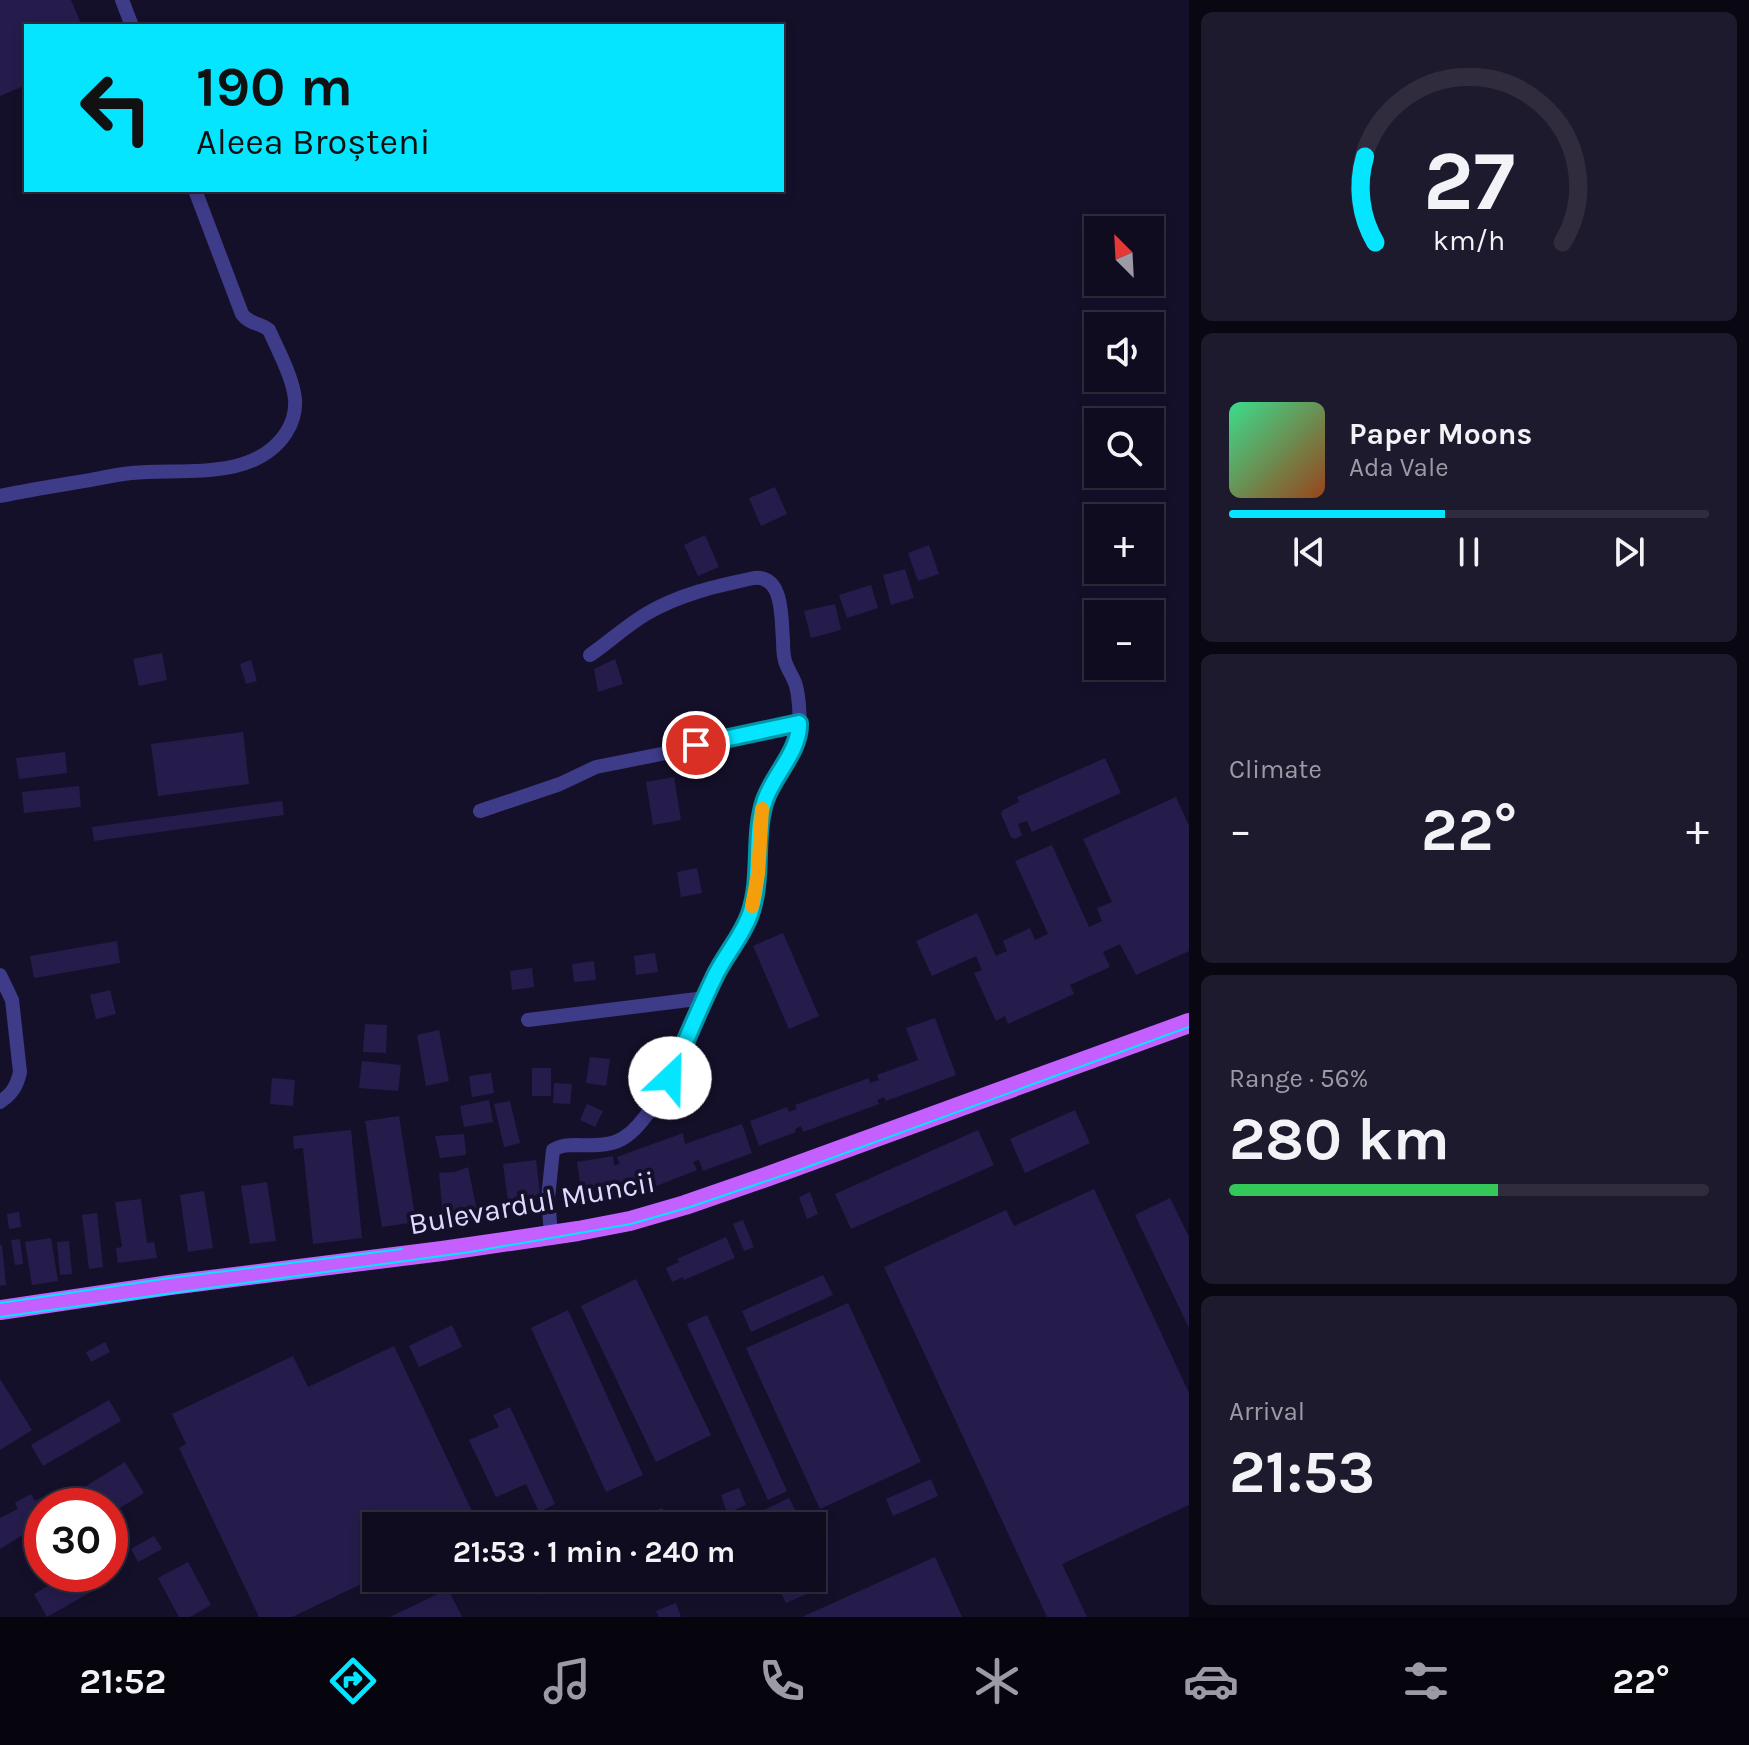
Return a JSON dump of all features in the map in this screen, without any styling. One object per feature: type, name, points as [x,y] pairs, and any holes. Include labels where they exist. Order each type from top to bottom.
[{"type":"main road","name":"Bulevardul Muncii","points":[[0,1310],[442,1251],[630,1221],[866,1142],[1189,1023]]},
{"type":"street","points":[[122,0],[131,24]]},
{"type":"street","points":[[0,496],[135,472],[234,467],[268,451],[285,435],[294,414],[296,401],[293,388],[269,330],[242,314],[196,192]]},
{"type":"street","points":[[551,1234],[548,1198],[553,1150],[568,1145],[604,1146],[627,1136],[659,1098],[670,1078],[715,975],[749,917],[758,874],[761,813],[771,786],[799,733],[796,683],[784,660],[777,592],[768,579],[762,577],[705,589],[672,600],[625,627],[590,655]]},
{"type":"street","points":[[480,811],[560,784],[596,767],[799,723]]},
{"type":"street","points":[[0,975],[12,1000],[20,1072],[12,1092],[0,1102]]},
{"type":"street","points":[[528,1020],[705,998]]},
{"type":"building","points":[[0,0],[71,0],[81,24],[24,24],[24,86],[0,96]]},
{"type":"building","points":[[775,487],[787,514],[761,526],[749,498]]},
{"type":"building","points":[[705,535],[719,567],[698,576],[684,545]]},
{"type":"building","points":[[929,545],[939,574],[918,581],[908,553]]},
{"type":"building","points":[[905,569],[914,598],[891,605],[883,575]]},
{"type":"building","points":[[871,585],[878,608],[847,618],[839,595]]},
{"type":"building","points":[[835,604],[841,630],[811,638],[804,611]]},
{"type":"building","points":[[162,653],[167,680],[139,686],[133,659]]},
{"type":"building","points":[[615,659],[623,684],[598,692],[594,669]]},
{"type":"building","points":[[251,660],[257,681],[246,684],[240,664]]},
{"type":"building","points":[[243,732],[249,784],[158,796],[151,744]]},
{"type":"building","points":[[65,752],[67,773],[19,779],[16,758]]},
{"type":"building","points":[[1105,758],[1121,793],[1032,832],[1027,821],[1018,824],[1022,835],[1015,839],[1011,837],[1001,814],[1019,802],[1017,797]]},
{"type":"building","points":[[674,777],[681,820],[653,825],[646,782]]},
{"type":"building","points":[[79,786],[81,807],[24,813],[22,792]]},
{"type":"building","points":[[1176,797],[1189,826],[1189,951],[1136,975],[1120,944],[1103,952],[1110,967],[1070,985],[1074,994],[1008,1024],[1005,1016],[996,1021],[974,973],[982,970],[976,956],[932,976],[916,941],[977,913],[996,956],[1007,951],[1003,941],[1030,928],[1035,940],[1048,934],[1015,861],[1052,845],[1089,927],[1102,921],[1097,908],[1112,902],[1083,839]]},
{"type":"building","points":[[282,801],[284,815],[94,841],[92,827]]},
{"type":"building","points":[[697,868],[702,893],[681,897],[677,872]]},
{"type":"building","points":[[783,933],[819,1016],[789,1029],[753,946]]},
{"type":"building","points":[[117,941],[120,963],[34,978],[30,956]]},
{"type":"building","points":[[655,953],[658,972],[636,975],[634,956]]},
{"type":"building","points":[[594,961],[596,980],[574,982],[572,964]]},
{"type":"building","points":[[532,968],[534,987],[512,990],[510,971]]},
{"type":"building","points":[[110,990],[116,1014],[96,1019],[90,995]]},
{"type":"building","points":[[935,1018],[956,1075],[886,1101],[884,1097],[877,1100],[879,1104],[803,1132],[801,1126],[795,1129],[796,1132],[759,1146],[750,1121],[787,1107],[789,1112],[797,1109],[795,1105],[869,1078],[870,1083],[879,1080],[877,1075],[918,1060],[906,1028]]},
{"type":"building","points":[[365,1024],[387,1025],[386,1053],[363,1052]]},
{"type":"building","points":[[439,1030],[449,1081],[426,1086],[417,1035]]},
{"type":"building","points":[[590,1057],[610,1059],[606,1086],[586,1083]]},
{"type":"building","points":[[362,1061],[401,1065],[398,1091],[359,1088]]},
{"type":"building","points":[[532,1068],[551,1068],[551,1096],[532,1096]]},
{"type":"building","points":[[491,1073],[494,1093],[472,1097],[469,1076]]},
{"type":"building","points":[[272,1078],[295,1080],[293,1106],[270,1104]]},
{"type":"building","points":[[554,1083],[572,1084],[570,1104],[553,1103]]},
{"type":"building","points":[[489,1100],[493,1122],[464,1127],[460,1106]]},
{"type":"building","points":[[510,1101],[520,1143],[504,1147],[494,1104]]},
{"type":"building","points":[[587,1104],[603,1111],[595,1127],[580,1120]]},
{"type":"building","points":[[1075,1110],[1090,1143],[1025,1173],[1010,1139]]},
{"type":"building","points":[[399,1116],[416,1222],[382,1227],[365,1121]]},
{"type":"building","points":[[742,1124],[752,1153],[703,1171],[699,1160],[693,1162],[697,1170],[631,1196],[627,1187],[617,1191],[619,1198],[583,1203],[577,1162],[613,1156],[614,1165],[620,1164],[617,1157],[683,1133],[685,1144]]},
{"type":"building","points":[[351,1130],[362,1238],[313,1244],[303,1148],[294,1149],[293,1136]]},
{"type":"building","points":[[978,1130],[994,1165],[851,1229],[835,1194]]},
{"type":"building","points":[[464,1134],[466,1155],[440,1158],[435,1136]]},
{"type":"building","points":[[536,1160],[541,1203],[509,1208],[503,1164]]},
{"type":"building","points":[[468,1167],[477,1211],[443,1217],[439,1173]]},
{"type":"building","points":[[267,1182],[276,1241],[250,1244],[241,1186]]},
{"type":"building","points":[[1094,1189],[1189,1393],[1189,1505],[1062,1564],[1087,1617],[1047,1617],[884,1267],[1006,1210],[1014,1226]]},
{"type":"building","points":[[204,1191],[213,1248],[188,1252],[180,1195]]},
{"type":"building","points":[[810,1192],[818,1214],[807,1219],[799,1197]]},
{"type":"building","points":[[1170,1198],[1189,1237],[1189,1328],[1135,1215]]},
{"type":"building","points":[[141,1199],[147,1243],[154,1242],[157,1258],[118,1263],[116,1248],[122,1247],[115,1202]]},
{"type":"building","points":[[19,1212],[21,1227],[9,1229],[7,1214]]},
{"type":"building","points":[[97,1213],[103,1267],[89,1269],[82,1215]]},
{"type":"building","points":[[743,1220],[754,1247],[744,1251],[733,1224]]},
{"type":"building","points":[[726,1237],[735,1258],[684,1280],[683,1277],[672,1282],[666,1268],[679,1262],[677,1259]]},
{"type":"building","points":[[51,1238],[58,1281],[32,1285],[25,1242]]},
{"type":"building","points":[[20,1239],[23,1264],[15,1265],[11,1240]]},
{"type":"building","points":[[69,1241],[72,1274],[60,1275],[57,1242]]},
{"type":"building","points":[[0,1245],[6,1285],[0,1286]]},
{"type":"building","points":[[823,1275],[833,1295],[751,1332],[742,1311]]},
{"type":"building","points":[[636,1279],[711,1435],[656,1462],[581,1306]]},
{"type":"building","points":[[848,1303],[921,1462],[820,1509],[746,1348]]},
{"type":"building","points":[[568,1310],[643,1475],[606,1492],[531,1328]]},
{"type":"building","points":[[707,1315],[787,1491],[768,1500],[687,1324]]},
{"type":"building","points":[[452,1325],[462,1347],[419,1367],[409,1346]]},
{"type":"building","points":[[105,1342],[110,1352],[91,1362],[86,1352]]},
{"type":"building","points":[[394,1346],[472,1512],[362,1512],[362,1584],[292,1617],[259,1617],[179,1448],[186,1444],[172,1414],[293,1356],[308,1387]]},
{"type":"building","points":[[0,1379],[32,1430],[0,1450]]},
{"type":"building","points":[[109,1400],[121,1421],[43,1466],[31,1445]]},
{"type":"building","points":[[510,1407],[555,1504],[539,1512],[526,1484],[496,1497],[469,1440],[499,1427],[493,1415]]},
{"type":"building","points":[[125,1462],[144,1493],[128,1503],[128,1488],[83,1488]]},
{"type":"building","points":[[931,1479],[938,1496],[893,1516],[886,1499]]},
{"type":"building","points":[[739,1488],[746,1505],[727,1512],[721,1495]]},
{"type":"building","points":[[24,1498],[24,1534],[0,1549],[0,1518],[18,1509],[15,1503]]},
{"type":"building","points":[[789,1498],[796,1512],[760,1512]]},
{"type":"building","points":[[154,1536],[162,1549],[138,1562],[131,1549]]},
{"type":"building","points":[[935,1557],[962,1617],[802,1617]]},
{"type":"building","points":[[188,1562],[211,1605],[190,1617],[179,1617],[158,1578]]},
{"type":"building","points":[[38,1592],[91,1592],[47,1617],[34,1594]]},
{"type":"building","points":[[442,1592],[450,1592],[462,1617],[390,1617]]},
{"type":"building","points":[[781,1592],[811,1592],[786,1603]]},
{"type":"building","points":[[676,1603],[681,1617],[659,1617],[656,1611]]},
{"type":"tram line","points":[[0,1317],[470,1252],[631,1224],[799,1170],[1189,1027]]},
{"type":"tram line","points":[[0,1303],[402,1249]]},
{"type":"slow traffic","points":[[752,906],[758,874],[762,809]]},
{"type":"route","points":[[670,1078],[715,975],[749,917],[758,874],[761,813],[765,798],[796,742],[799,723],[696,745]]}]
